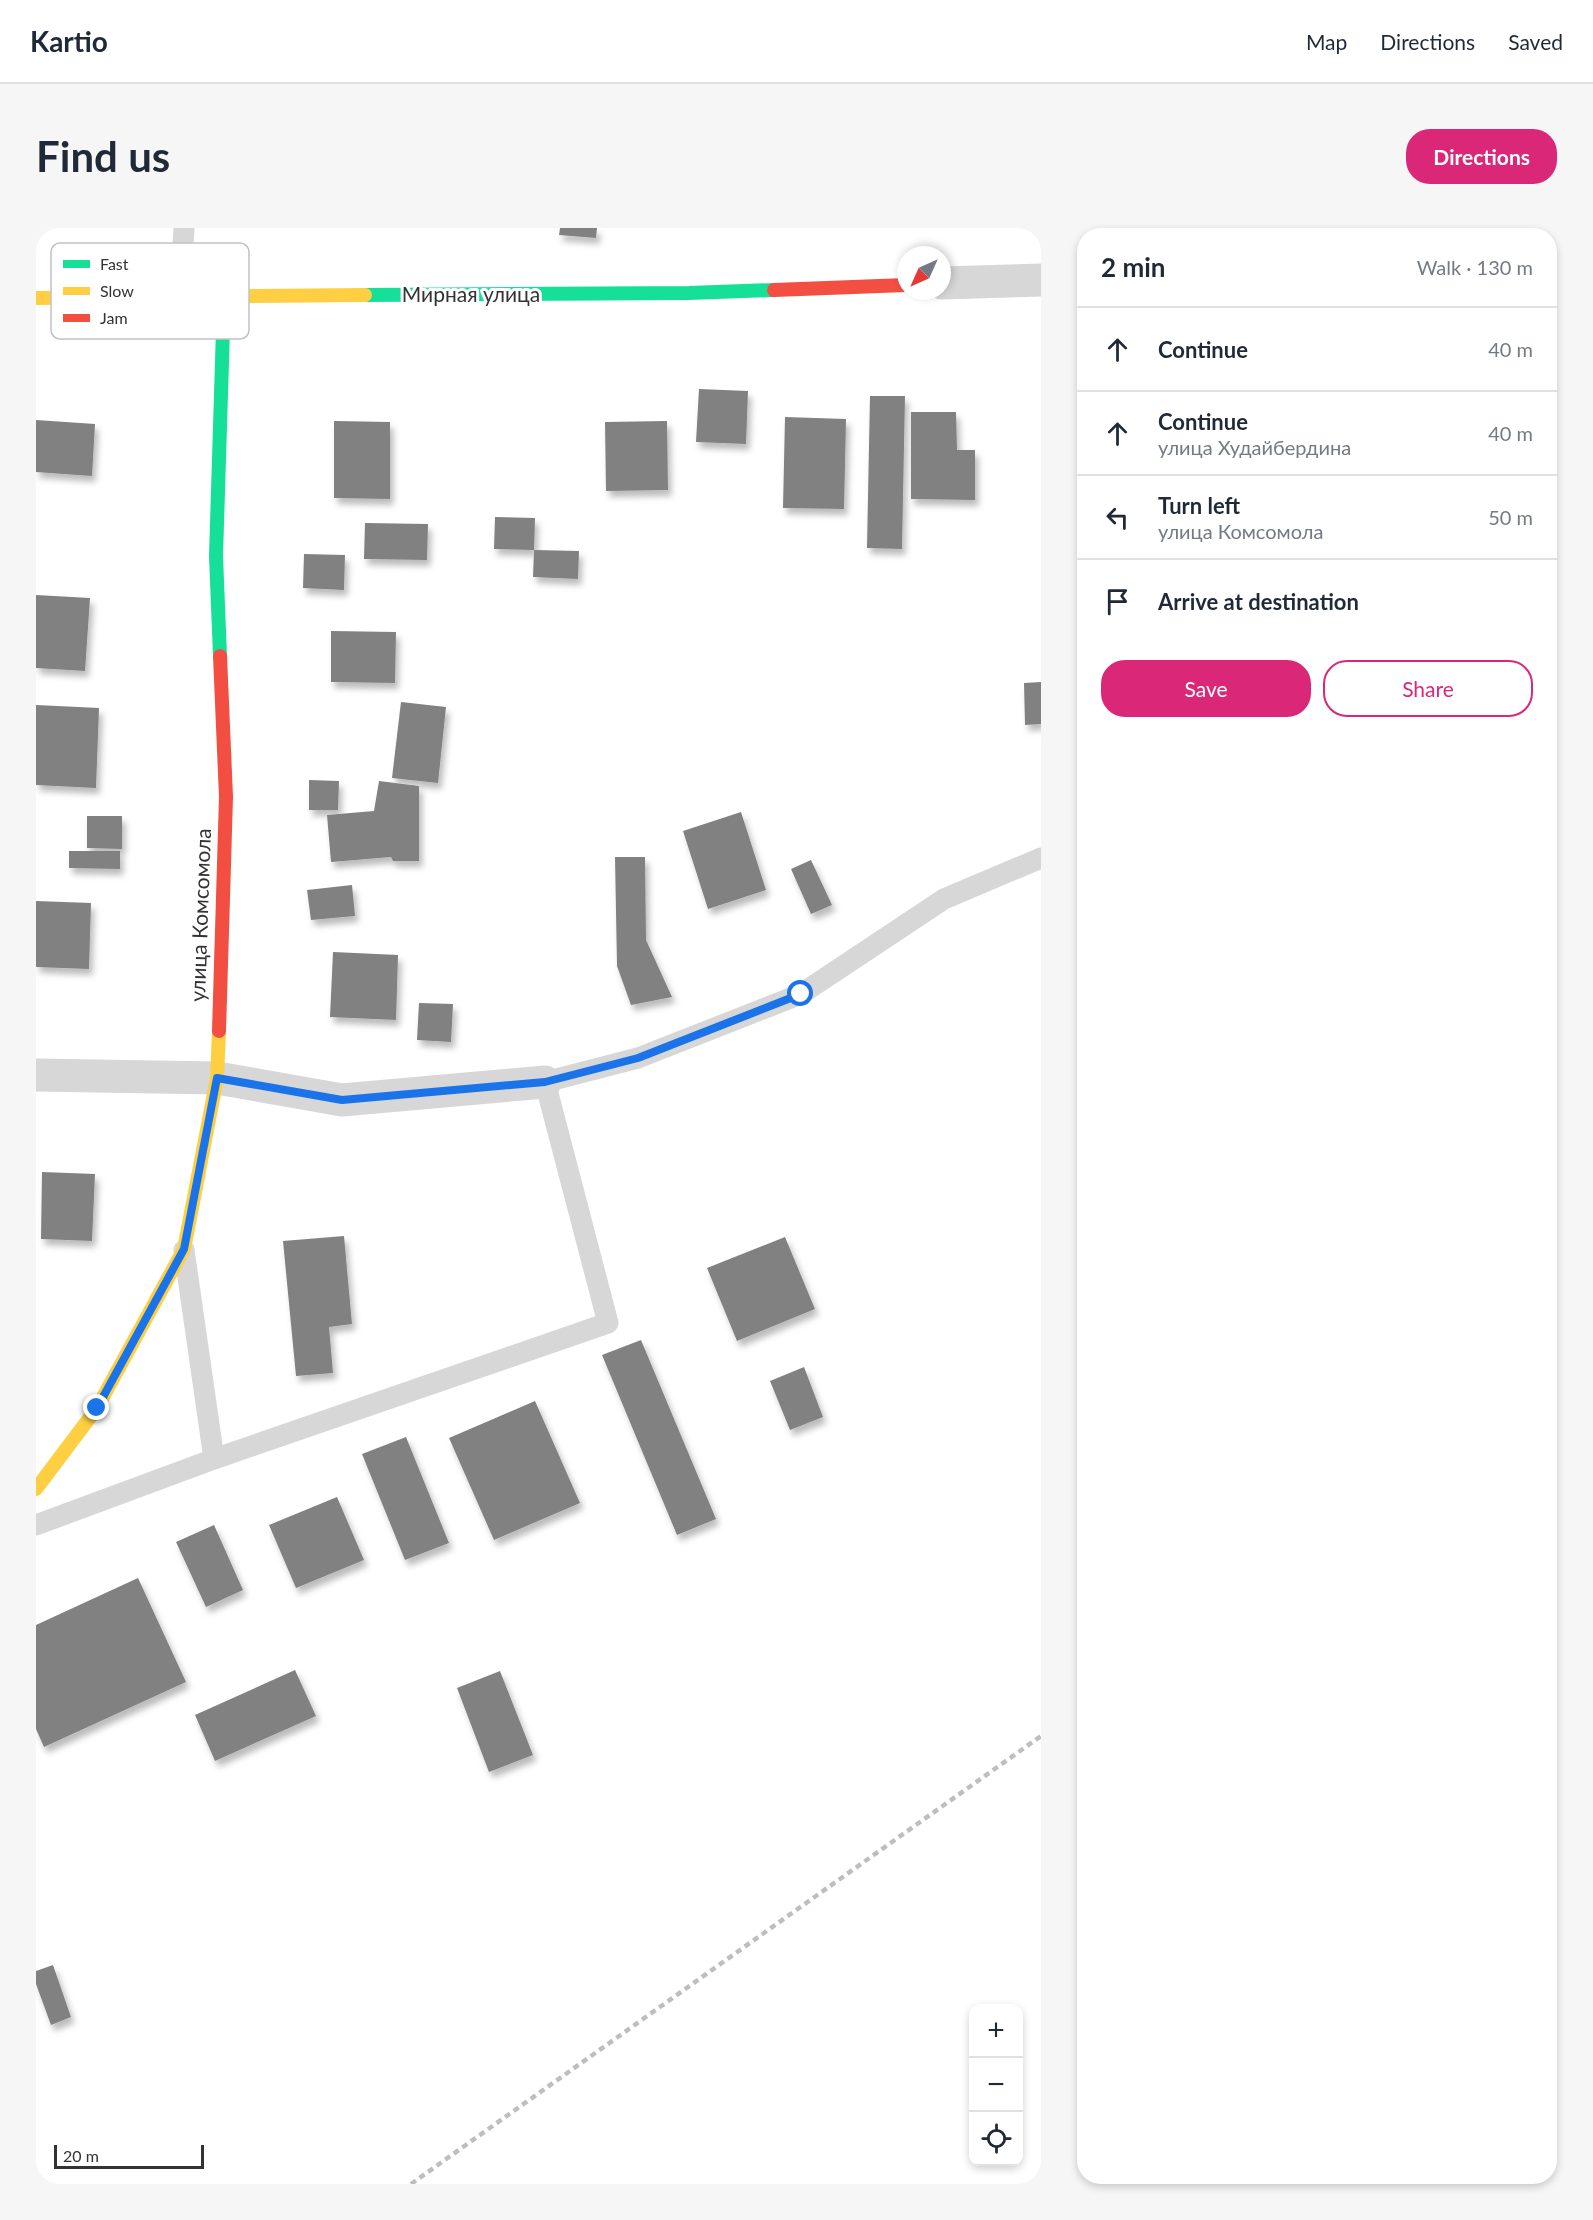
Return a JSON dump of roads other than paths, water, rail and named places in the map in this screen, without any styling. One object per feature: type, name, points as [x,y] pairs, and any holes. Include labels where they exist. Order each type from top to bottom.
[{"type":"street","points":[[951,283],[1041,280]]},
{"type":"street","name":"Мирная улица","points":[[249,297],[689,293],[897,285]]},
{"type":"street","name":"Мирная улица","points":[[36,298],[51,298]]},
{"type":"street","name":"улица Комсомола","points":[[36,1489],[97,1408],[184,1249],[217,1078],[226,797],[216,556],[223,339]]},
{"type":"street","points":[[36,1076],[217,1078],[342,1100],[545,1082]]},
{"type":"lane","points":[[183,243],[184,228]]},
{"type":"lane","points":[[36,1525],[214,1459],[608,1323],[545,1082],[638,1058],[801,994],[944,899],[1041,858]]},
{"type":"lane","points":[[184,1249],[214,1459]]},
{"type":"railway","points":[[411,2184],[1041,1736]]}]
